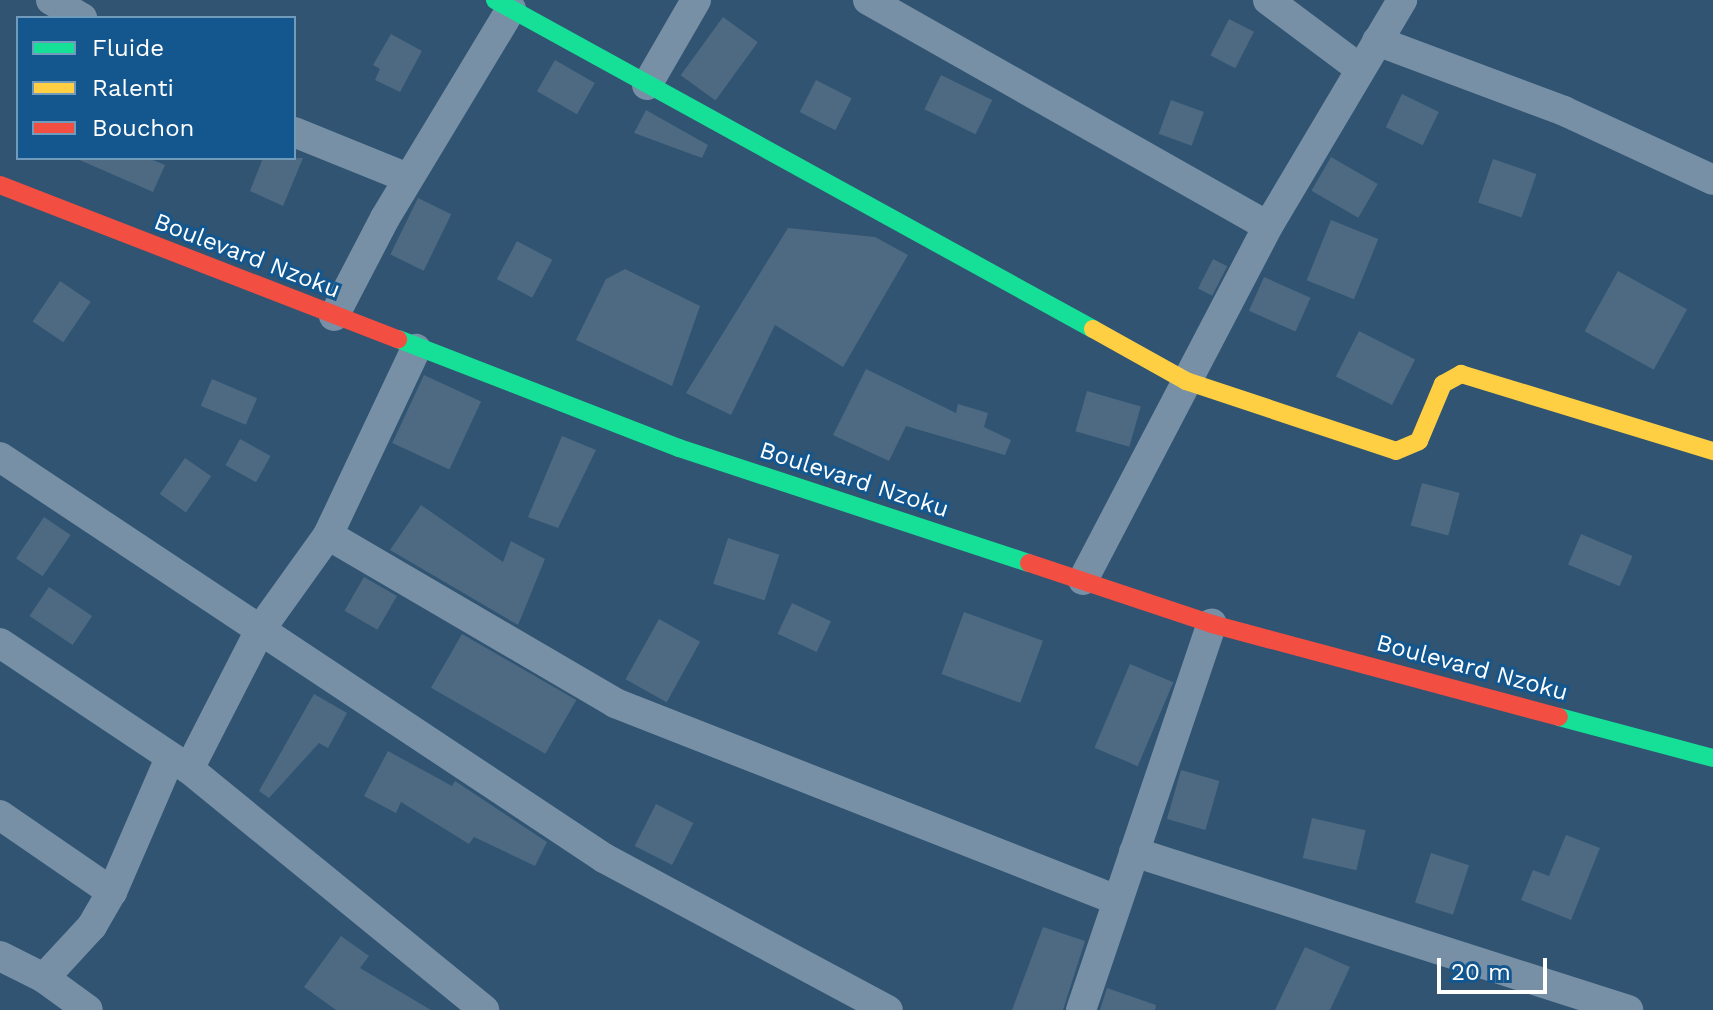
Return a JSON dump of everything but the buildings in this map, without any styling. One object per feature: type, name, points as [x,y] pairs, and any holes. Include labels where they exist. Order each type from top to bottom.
[{"type":"street","points":[[51,0],[79,16]]},
{"type":"street","points":[[647,85],[696,0]]},
{"type":"street","points":[[868,0],[1268,226]]},
{"type":"street","points":[[1268,0],[1359,68]]},
{"type":"street","points":[[1083,580],[1268,226],[1402,0]]},
{"type":"street","points":[[334,316],[503,5],[1186,381],[1396,451],[1419,441],[1443,384],[1461,374],[1713,451]]},
{"type":"street","points":[[1377,41],[1564,111],[1713,180]]},
{"type":"street","points":[[296,133],[408,178]]},
{"type":"street","name":"Boulevard Nzoku","points":[[0,185],[416,349],[679,448],[1212,624],[1713,758]]},
{"type":"street","points":[[44,978],[92,926],[179,764],[260,630],[328,535],[416,349]]},
{"type":"street","points":[[0,457],[604,858],[888,1010]]},
{"type":"street","points":[[328,535],[615,703],[1117,900]]},
{"type":"street","points":[[1081,1010],[1212,624]]},
{"type":"street","points":[[0,643],[179,764],[484,1010]]},
{"type":"street","points":[[0,815],[112,892]]},
{"type":"street","points":[[1134,852],[1628,1010]]},
{"type":"street","points":[[0,956],[44,978],[88,1010]]},
{"type":"traffic: fast","points":[[495,0],[1093,329]]},
{"type":"traffic: fast","points":[[398,339],[679,448],[1029,563]]},
{"type":"traffic: fast","points":[[1559,717],[1713,758]]},
{"type":"traffic: slow","points":[[1093,329],[1186,381],[1396,451],[1419,441],[1443,384],[1461,374],[1713,451]]},
{"type":"traffic: jam","points":[[0,185],[398,339]]},
{"type":"traffic: jam","points":[[1029,563],[1212,624],[1559,717]]}]
